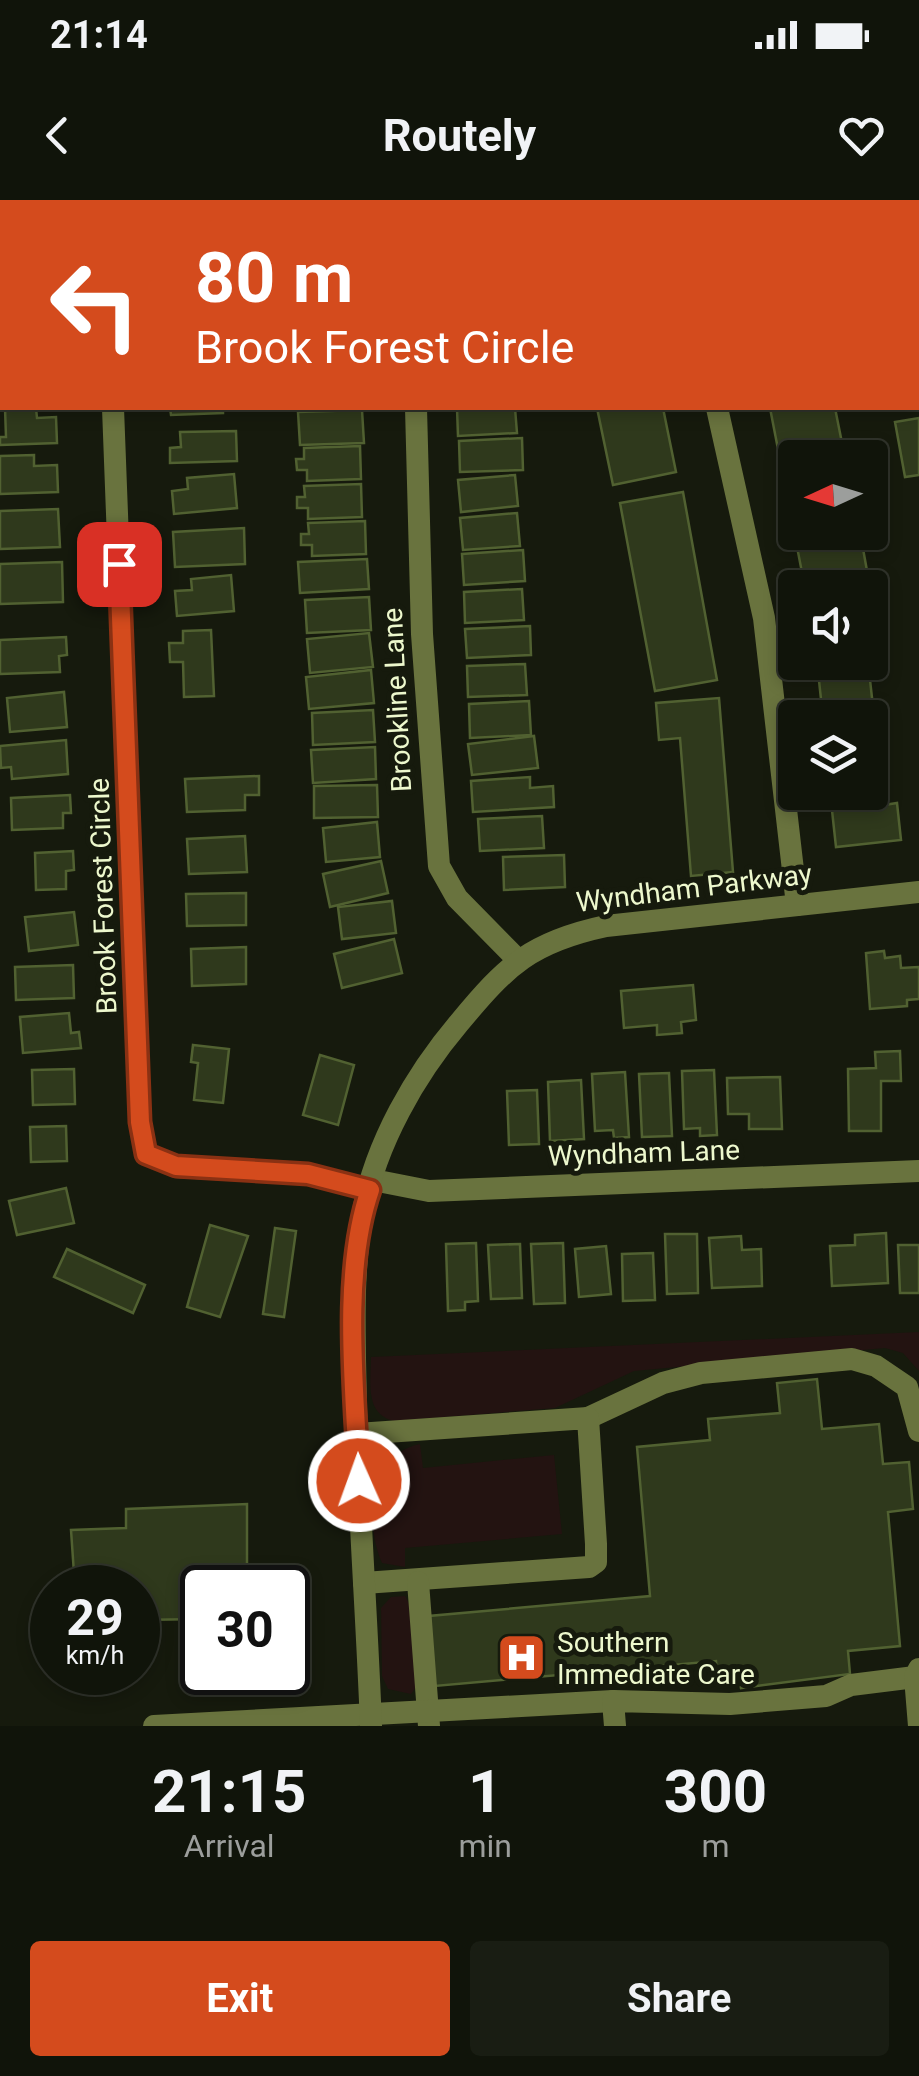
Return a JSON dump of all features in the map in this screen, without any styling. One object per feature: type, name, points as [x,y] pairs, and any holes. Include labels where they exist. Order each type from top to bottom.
[{"type":"street","name":"Brook Forest Circle","points":[[113,410],[140,1122],[146,1154],[176,1166],[308,1174],[372,1185]]},
{"type":"street","name":"Brookline Lane","points":[[416,410],[422,634],[439,866],[457,898],[518,960]]},
{"type":"street","points":[[717,410],[764,618],[797,906]]},
{"type":"street","name":"Wyndham Parkway","points":[[370,1719],[354,1318],[360,1232],[372,1185],[416,1082],[486,990],[546,941],[606,926],[919,892]]},
{"type":"street","name":"Wyndham Lane","points":[[372,1185],[429,1191],[919,1171]]},
{"type":"street","points":[[357,1434],[588,1418],[663,1383],[701,1373],[852,1358],[876,1366],[907,1387],[919,1431]]},
{"type":"street","points":[[364,1583],[589,1567],[596,1562],[588,1418]]},
{"type":"street","points":[[418,1582],[428,1717]]},
{"type":"street","points":[[154,1726],[549,1715],[613,1701],[730,1704],[826,1696],[851,1685],[917,1673],[919,1726]]},
{"type":"street","points":[[613,1701],[615,1726]]},
{"type":"shaded area","points":[[919,1332],[919,1371],[903,1353],[885,1348],[634,1371],[555,1408],[394,1421],[378,1411],[370,1386],[371,1357]]},
{"type":"shaded area","points":[[420,1444],[423,1468],[554,1455],[562,1534],[405,1548],[405,1567],[382,1563],[373,1529],[375,1492],[390,1461],[403,1450]]},
{"type":"shaded area","points":[[405,1596],[410,1605],[416,1687],[411,1694],[388,1689],[382,1676],[381,1608],[391,1597]]},
{"type":"building","points":[[5,410],[36,410],[37,418],[56,417],[57,443],[0,445],[0,437],[6,437]]},
{"type":"building","points":[[170,410],[223,410],[223,413],[171,415]]},
{"type":"building","points":[[362,410],[364,443],[300,445],[298,412]]},
{"type":"building","points":[[457,410],[515,410],[517,433],[458,436]]},
{"type":"building","points":[[597,410],[663,410],[676,472],[613,485]]},
{"type":"building","points":[[770,410],[835,410],[841,440],[778,440],[778,449]]},
{"type":"building","points":[[919,418],[919,475],[905,477],[895,422]]},
{"type":"building","points":[[236,431],[237,461],[170,463],[170,448],[181,447],[180,432]]},
{"type":"building","points":[[522,438],[523,470],[460,472],[459,441]]},
{"type":"building","points":[[360,446],[361,479],[307,481],[307,470],[297,470],[296,459],[304,459],[304,448]]},
{"type":"building","points":[[34,455],[34,466],[57,465],[58,492],[0,494],[0,456]]},
{"type":"building","points":[[234,474],[237,508],[174,514],[172,491],[188,489],[187,478]]},
{"type":"building","points":[[515,475],[518,506],[461,512],[458,480]]},
{"type":"building","points":[[361,484],[362,517],[308,519],[308,508],[297,508],[297,497],[305,497],[304,486]]},
{"type":"building","points":[[683,492],[717,680],[655,691],[620,503]]},
{"type":"building","points":[[58,509],[60,547],[0,549],[0,511]]},
{"type":"building","points":[[517,513],[520,546],[463,550],[460,518]]},
{"type":"building","points":[[365,521],[366,554],[312,556],[312,545],[301,545],[301,534],[309,534],[308,523]]},
{"type":"building","points":[[244,528],[245,564],[175,567],[173,532]]},
{"type":"building","points":[[523,550],[525,581],[464,585],[462,554]]},
{"type":"building","points":[[798,550],[863,550],[867,570],[802,570]]},
{"type":"building","points":[[367,559],[369,589],[300,593],[298,562]]},
{"type":"building","points":[[62,562],[63,602],[0,604],[0,564]]},
{"type":"building","points":[[231,575],[234,611],[177,616],[175,591],[192,590],[191,579]]},
{"type":"building","points":[[522,589],[524,620],[465,623],[464,592]]},
{"type":"building","points":[[369,597],[371,630],[307,633],[305,600]]},
{"type":"building","points":[[530,626],[531,655],[467,658],[465,629]]},
{"type":"building","points":[[211,630],[214,696],[184,697],[183,662],[170,662],[169,643],[183,643],[183,631]]},
{"type":"building","points":[[369,633],[373,667],[310,673],[307,639]]},
{"type":"building","points":[[66,637],[67,655],[59,656],[60,672],[0,674],[0,640]]},
{"type":"building","points":[[525,664],[527,695],[468,697],[467,666]]},
{"type":"building","points":[[371,670],[374,703],[309,709],[306,677]]},
{"type":"building","points":[[819,680],[870,680],[872,700],[821,700]]},
{"type":"building","points":[[64,692],[67,727],[10,732],[7,698]]},
{"type":"building","points":[[719,698],[733,872],[691,876],[680,738],[659,740],[656,703]]},
{"type":"building","points":[[529,701],[531,735],[470,738],[469,704]]},
{"type":"building","points":[[373,710],[375,742],[313,745],[312,713]]},
{"type":"building","points":[[534,736],[538,768],[472,775],[468,744]]},
{"type":"building","points":[[66,740],[68,774],[12,779],[11,767],[1,768],[0,746]]},
{"type":"building","points":[[375,747],[376,779],[313,783],[311,750]]},
{"type":"building","points":[[259,776],[259,795],[245,795],[245,810],[187,812],[185,779]]},
{"type":"building","points":[[530,777],[530,788],[553,786],[554,807],[473,812],[471,781]]},
{"type":"building","points":[[377,785],[378,817],[314,818],[314,786]]},
{"type":"building","points":[[70,795],[71,813],[63,813],[63,828],[12,830],[11,798]]},
{"type":"building","points":[[897,803],[901,840],[836,847],[832,810],[888,810],[888,804]]},
{"type":"building","points":[[542,816],[544,848],[480,851],[478,819]]},
{"type":"building","points":[[377,822],[380,857],[326,862],[323,828]]},
{"type":"building","points":[[245,836],[247,872],[189,874],[187,839]]},
{"type":"building","points":[[73,851],[74,870],[66,871],[66,889],[36,890],[35,853]]},
{"type":"building","points":[[564,855],[565,887],[504,890],[503,857]]},
{"type":"building","points":[[381,861],[388,893],[330,907],[323,874]]},
{"type":"building","points":[[246,893],[246,925],[187,926],[186,894]]},
{"type":"building","points":[[392,901],[396,933],[342,939],[338,907]]},
{"type":"building","points":[[74,912],[78,945],[29,951],[25,917]]},
{"type":"building","points":[[394,939],[402,973],[342,988],[334,954]]},
{"type":"building","points":[[246,947],[246,984],[192,986],[191,949]]},
{"type":"building","points":[[884,951],[885,958],[900,956],[901,968],[919,967],[919,999],[907,1000],[907,1006],[870,1009],[866,953]]},
{"type":"building","points":[[73,965],[74,998],[16,1000],[15,967]]},
{"type":"building","points":[[693,985],[696,1020],[681,1022],[682,1033],[657,1035],[657,1025],[624,1028],[621,991]]},
{"type":"building","points":[[69,1013],[71,1033],[79,1032],[81,1048],[23,1053],[20,1017]]},
{"type":"building","points":[[193,1045],[229,1049],[223,1103],[194,1100],[198,1063],[191,1062]]},
{"type":"building","points":[[900,1051],[901,1081],[881,1081],[881,1131],[849,1131],[848,1069],[876,1068],[875,1052]]},
{"type":"building","points":[[320,1055],[354,1065],[338,1125],[303,1115]]},
{"type":"building","points":[[74,1069],[75,1104],[33,1105],[32,1070]]},
{"type":"building","points":[[714,1070],[717,1135],[700,1136],[700,1128],[684,1129],[682,1071]]},
{"type":"building","points":[[625,1072],[629,1137],[614,1138],[613,1130],[595,1131],[592,1074]]},
{"type":"building","points":[[669,1073],[672,1136],[642,1137],[639,1074]]},
{"type":"building","points":[[780,1077],[782,1129],[749,1129],[749,1114],[728,1114],[727,1078]]},
{"type":"building","points":[[581,1080],[584,1139],[550,1141],[548,1082]]},
{"type":"building","points":[[537,1090],[539,1144],[509,1145],[507,1091]]},
{"type":"building","points":[[66,1126],[67,1161],[31,1162],[30,1127]]},
{"type":"building","points":[[66,1188],[74,1223],[17,1235],[9,1201]]},
{"type":"building","points":[[210,1225],[248,1236],[220,1317],[187,1307]]},
{"type":"building","points":[[275,1228],[296,1231],[284,1317],[263,1314]]},
{"type":"building","points":[[886,1233],[888,1283],[832,1286],[830,1246],[855,1245],[855,1235]]},
{"type":"building","points":[[665,1234],[697,1234],[698,1293],[667,1294]]},
{"type":"building","points":[[741,1236],[742,1250],[761,1249],[762,1286],[712,1288],[709,1238]]},
{"type":"building","points":[[476,1243],[478,1301],[465,1302],[465,1310],[448,1311],[446,1244]]},
{"type":"building","points":[[563,1243],[565,1303],[534,1304],[531,1244]]},
{"type":"building","points":[[520,1244],[522,1298],[491,1299],[488,1245]]},
{"type":"building","points":[[898,1245],[919,1245],[919,1293],[900,1293]]},
{"type":"building","points":[[606,1246],[611,1294],[579,1297],[575,1249]]},
{"type":"building","points":[[67,1249],[145,1285],[133,1313],[54,1277]]},
{"type":"building","points":[[653,1253],[655,1300],[623,1301],[622,1254]]},
{"type":"building","points":[[817,1379],[822,1429],[879,1424],[883,1464],[909,1462],[913,1509],[888,1512],[900,1646],[848,1651],[850,1674],[741,1688],[740,1683],[718,1685],[716,1661],[435,1686],[429,1616],[650,1596],[637,1447],[710,1440],[708,1419],[780,1413],[777,1383]]},
{"type":"building","points":[[247,1504],[247,1565],[180,1565],[180,1619],[160,1620],[160,1565],[73,1565],[71,1530],[126,1528],[126,1509]]},
{"type":"place","name":"Southern Immediate Care","points":[[522,1658]]},
{"type":"route","points":[[119,564],[136,935],[140,1122],[146,1154],[176,1166],[264,1168],[342,1181],[370,1190],[360,1232],[354,1318],[359,1481]]}]
